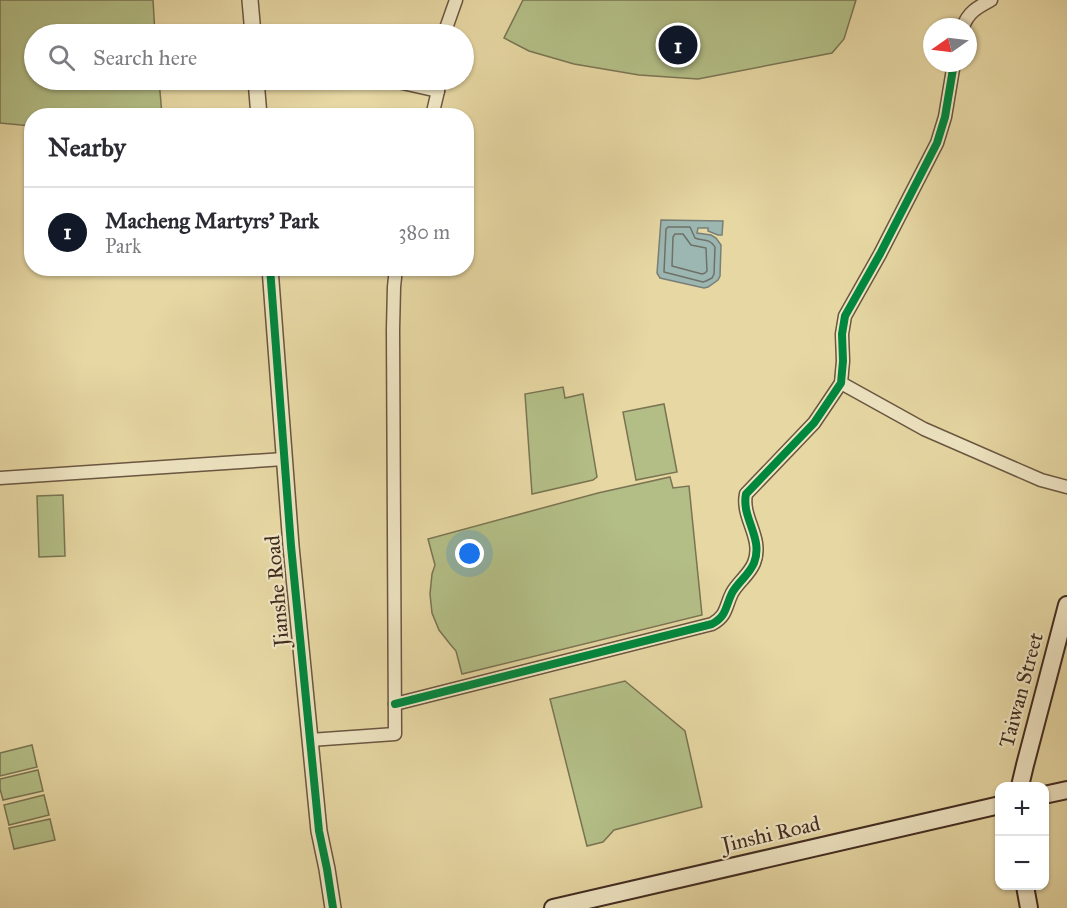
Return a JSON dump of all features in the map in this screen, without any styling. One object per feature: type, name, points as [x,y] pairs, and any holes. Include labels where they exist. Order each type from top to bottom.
[{"type":"main road","name":"Taiwan Street","points":[[1021,782],[1067,605]]},
{"type":"main road","points":[[1049,794],[1067,790]]},
{"type":"main road","points":[[1049,803],[1067,799]]},
{"type":"main road","name":"Jinshi Road","points":[[553,908],[995,806]]},
{"type":"main road","name":"Jinshi Road","points":[[592,908],[995,815]]},
{"type":"main road","points":[[1026,890],[1029,908]]},
{"type":"street","points":[[250,0],[252,24]]},
{"type":"street","points":[[448,24],[456,0]]},
{"type":"street","points":[[967,18],[976,8],[991,0]]},
{"type":"street","points":[[395,704],[701,627],[716,621],[726,612],[733,591],[750,570],[757,553],[757,540],[745,505],[746,494],[814,423],[841,383],[842,334],[845,316],[937,143],[945,117],[952,72]]},
{"type":"street","points":[[257,90],[258,108]]},
{"type":"street","points":[[434,108],[437,90]]},
{"type":"street","name":"Jianshe Road","points":[[271,276],[291,546],[310,740],[319,831],[333,908]]},
{"type":"street","points":[[310,740],[395,735],[393,329],[395,276]]},
{"type":"street","points":[[841,383],[924,429],[1041,480],[1067,487]]},
{"type":"street","points":[[0,478],[284,459]]},
{"type":"street","name":"Jianshe Road","points":[[319,831],[317,870],[323,908]]},
{"type":"green space","points":[[0,0],[153,0],[154,24],[24,24],[24,90],[160,90],[161,108],[24,108],[24,125],[0,123]]},
{"type":"green space","points":[[523,0],[856,0],[844,39],[832,53],[698,79],[639,75],[574,64],[529,51],[504,38]]},
{"type":"green space","points":[[563,387],[565,398],[583,394],[597,477],[593,480],[532,494],[525,394]]},
{"type":"green space","points":[[664,404],[677,472],[636,480],[623,412]]},
{"type":"green space","points":[[670,477],[673,488],[689,486],[702,615],[462,674],[456,651],[439,630],[432,613],[430,594],[435,565],[428,539],[598,493]]},
{"type":"green space","points":[[63,495],[65,556],[39,557],[37,496]]},
{"type":"green space","points":[[625,681],[685,731],[702,807],[614,830],[603,842],[587,846],[550,699]]},
{"type":"green space","points":[[32,745],[37,767],[0,776],[0,753]]},
{"type":"green space","points":[[38,770],[43,791],[3,800],[0,779]]},
{"type":"green space","points":[[44,795],[49,815],[9,825],[4,805]]},
{"type":"green space","points":[[50,819],[55,840],[14,849],[9,828]]},
{"type":"water","points":[[661,220],[723,221],[722,235],[708,231],[708,228],[698,228],[697,233],[711,235],[721,245],[718,280],[704,288],[660,278],[657,273]]},
{"type":"cycle path","points":[[395,704],[712,624],[720,618],[737,585],[752,567],[756,554],[755,537],[745,503],[746,494],[814,423],[841,383],[842,334],[845,316],[937,143],[945,117],[952,72]]},
{"type":"cycle path","points":[[271,276],[291,546],[319,831],[333,908]]},
{"type":"place","name":"Macheng Martyrs' Park","points":[[678,45]]}]
